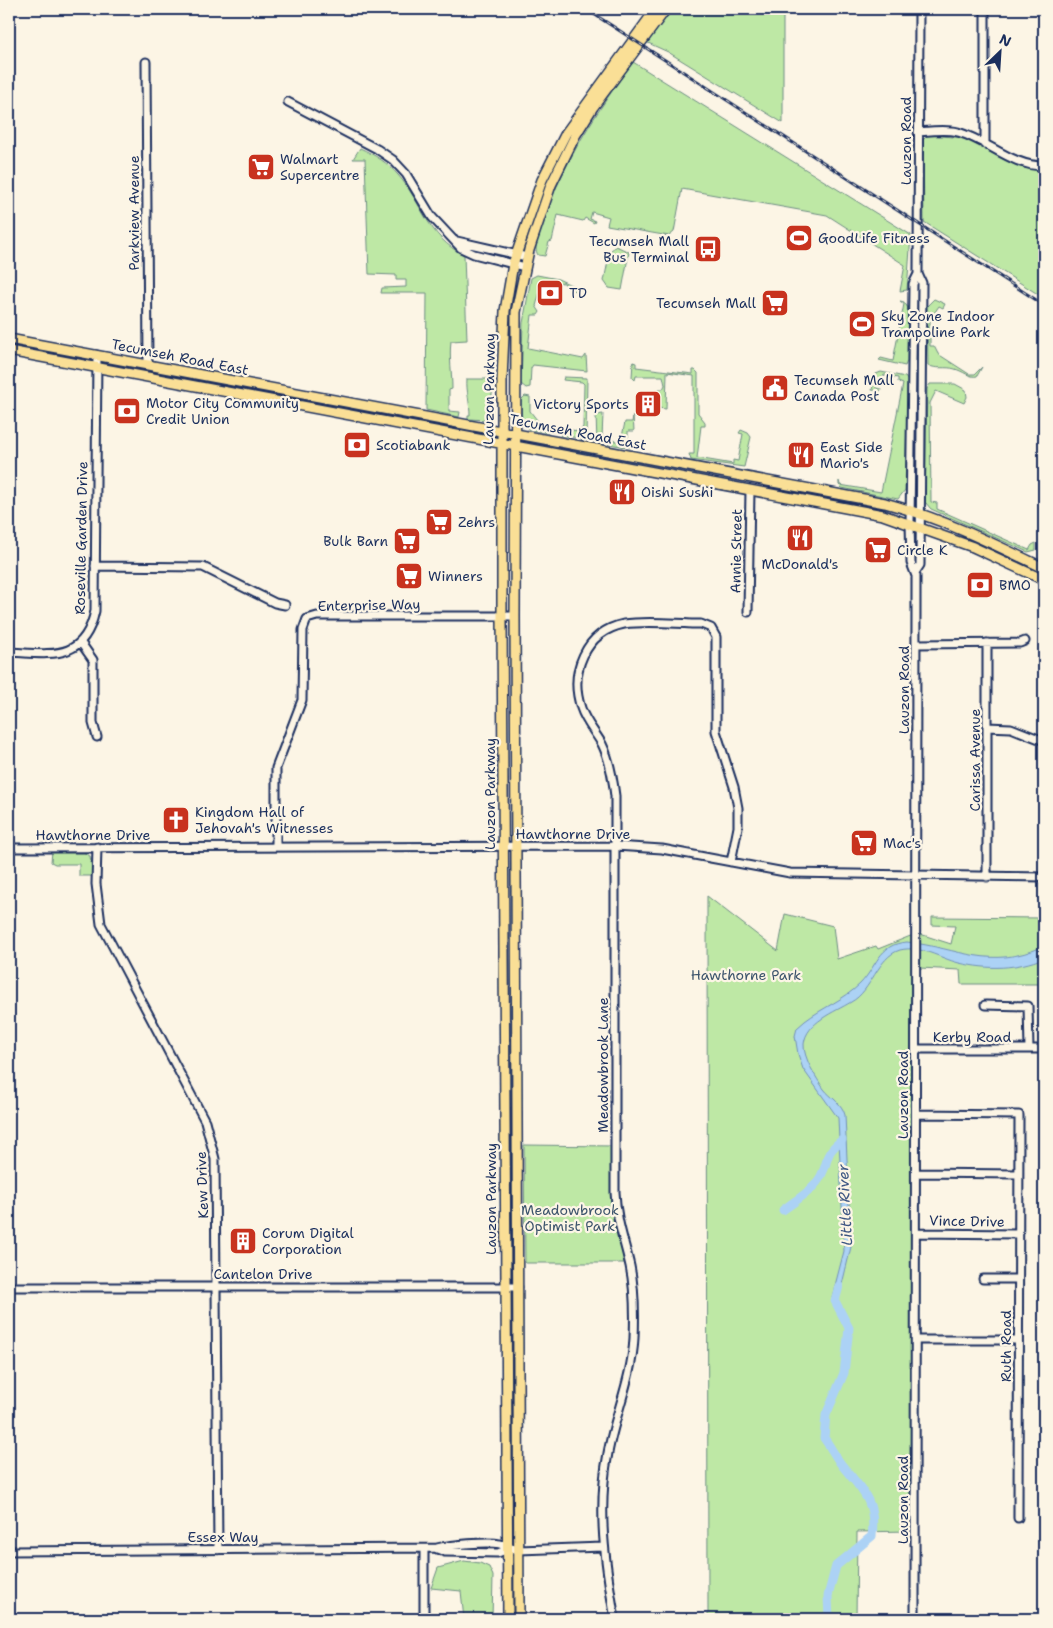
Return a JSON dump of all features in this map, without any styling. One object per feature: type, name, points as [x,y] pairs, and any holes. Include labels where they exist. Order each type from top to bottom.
[{"type":"main road","name":"Lauzon Parkway","points":[[508,1619],[502,616],[502,431],[505,312],[514,260],[542,180],[566,133],[656,9]]},
{"type":"main road","name":"Lauzon Parkway","points":[[519,1619],[515,616],[516,312],[527,257],[551,185],[575,136],[593,107],[666,9]]},
{"type":"main road","name":"Tecumseh Road East","points":[[9,338],[885,503],[920,513],[976,536],[1044,568]]},
{"type":"main road","name":"Tecumseh Road East","points":[[9,351],[883,515],[973,547],[1044,580]]},
{"type":"street","name":"Lauzon Road","points":[[916,571],[920,565],[922,283],[918,274],[919,9]]},
{"type":"street","points":[[984,143],[985,9]]},
{"type":"street","name":"Parkview Avenue","points":[[146,62],[148,365]]},
{"type":"street","points":[[288,102],[377,149],[393,160],[406,174],[432,217],[462,248],[474,254],[514,260],[527,257]]},
{"type":"street","points":[[918,132],[955,131],[984,143],[1016,162],[1030,166],[1044,166]]},
{"type":"street","points":[[514,260],[525,267]]},
{"type":"street","name":"Lauzon Road","points":[[915,1619],[916,571],[911,563],[910,524],[913,284],[918,274]]},
{"type":"street","name":"Roseville Garden Drive","points":[[81,643],[91,628],[95,611],[95,367],[97,356]]},
{"type":"street","name":"Annie Street","points":[[748,612],[750,490]]},
{"type":"street","points":[[95,566],[203,566],[275,604],[285,605]]},
{"type":"street","name":"Enterprise Way","points":[[276,847],[276,768],[302,700],[303,630],[307,619],[317,616],[515,616]]},
{"type":"street","name":"Meadowbrook Lane","points":[[615,1619],[603,1547],[604,1479],[610,1444],[631,1364],[634,1311],[630,1267],[618,1228],[615,1192],[615,796],[612,774],[603,746],[581,709],[577,691],[577,670],[582,656],[594,639],[608,629],[626,624],[701,624],[711,628],[716,637],[716,731],[734,786],[738,808],[738,827],[731,862]]},
{"type":"street","points":[[916,644],[1020,643],[1025,641]]},
{"type":"street","points":[[9,652],[57,654],[81,643],[93,660],[93,723],[97,737]]},
{"type":"street","name":"Carissa Avenue","points":[[987,643],[987,877]]},
{"type":"street","points":[[987,728],[1011,728],[1044,741]]},
{"type":"street","name":"Hawthorne Drive","points":[[9,848],[615,846],[662,849],[790,873],[1044,877]]},
{"type":"street","name":"Kew Drive","points":[[97,848],[96,884],[101,924],[205,1121],[216,1158],[218,1550]]},
{"type":"street","name":"Kerby Road","points":[[985,1005],[1028,1006],[1028,1049]]},
{"type":"street","name":"Kerby Road","points":[[916,1049],[1044,1050]]},
{"type":"street","name":"Ruth Road","points":[[916,1114],[1018,1115],[1018,1518]]},
{"type":"street","points":[[916,1173],[1018,1174]]},
{"type":"street","name":"Vince Drive","points":[[916,1233],[1018,1234]]},
{"type":"street","points":[[983,1279],[1018,1279]]},
{"type":"street","name":"Cantelon Drive","points":[[9,1287],[518,1287]]},
{"type":"street","points":[[916,1340],[1018,1340]]},
{"type":"street","name":"Essex Way","points":[[9,1551],[437,1548],[448,1545],[499,1544],[508,1549],[519,1550],[603,1547]]},
{"type":"street","points":[[424,1548],[424,1619]]},
{"type":"green space","points":[[670,9],[783,9],[783,123],[668,52],[646,42]]},
{"type":"green space","points":[[633,62],[911,235],[907,290],[900,291],[905,265],[827,215],[682,189],[674,232],[669,236],[607,225],[609,217],[592,212],[590,219],[595,221],[594,223],[585,218],[583,221],[558,215],[552,241],[549,242],[545,256],[538,255],[536,247],[538,237],[552,197],[562,176],[594,118]]},
{"type":"green space","points":[[928,135],[966,138],[1019,167],[1044,170],[1044,298],[924,222],[923,140]]},
{"type":"green space","points":[[360,148],[371,153],[394,171],[406,185],[441,239],[464,255],[467,340],[451,341],[450,353],[452,389],[449,390],[449,411],[460,412],[459,417],[426,410],[427,293],[381,293],[382,288],[406,287],[406,280],[396,280],[396,275],[369,274],[365,159],[353,159]]},
{"type":"green space","points":[[616,246],[629,252],[622,290],[609,288],[604,281],[610,251]]},
{"type":"green space","points":[[537,275],[558,279],[584,291],[570,290],[564,283],[543,281],[536,306],[540,312],[538,315],[532,315],[528,348],[583,359],[586,355],[587,371],[533,365],[531,368],[530,387],[526,388],[521,384],[523,323],[531,278]]},
{"type":"green space","points":[[934,299],[945,304],[943,308],[939,306],[930,319],[930,346],[934,346],[938,354],[969,374],[975,374],[982,367],[977,376],[972,376],[952,368],[928,365],[927,306]]},
{"type":"green space","points":[[900,301],[904,302],[908,308],[907,361],[905,366],[879,360],[881,358],[893,361],[904,304]]},
{"type":"green space","points":[[633,362],[636,363],[636,367],[693,374],[693,370],[695,370],[698,373],[698,413],[705,422],[705,426],[701,426],[697,458],[733,464],[733,460],[738,461],[743,434],[739,433],[741,430],[748,433],[751,437],[744,467],[691,460],[689,454],[694,454],[694,376],[667,372],[666,409],[658,408],[659,389],[663,389],[665,385],[663,376],[636,376],[635,380],[632,377]]},
{"type":"green space","points":[[881,372],[905,377],[908,381],[905,490],[898,499],[842,488],[839,485],[839,481],[840,485],[881,492],[903,384],[898,382],[898,378],[884,375],[878,380],[876,388],[881,389],[880,391],[872,390],[876,374]]},
{"type":"green space","points":[[564,377],[587,378],[586,439],[560,435],[561,429],[580,431],[583,427],[584,384],[582,382],[563,380]]},
{"type":"green space","points":[[467,379],[492,379],[492,414],[489,420],[468,419],[468,415],[470,415]]},
{"type":"green space","points":[[930,384],[955,384],[966,390],[967,397],[964,403],[936,391],[930,403],[931,502],[937,503],[937,509],[1029,550],[1036,543],[1036,550],[1028,552],[931,509],[925,502],[927,389]]},
{"type":"green space","points":[[525,396],[530,397],[530,411],[541,425],[549,426],[549,433],[528,429],[522,425],[521,400]]},
{"type":"green space","points":[[603,414],[602,438],[621,442],[625,422],[632,422],[633,416],[634,431],[628,431],[628,445],[633,446],[633,448],[597,442],[596,415]]},
{"type":"green space","points":[[80,850],[90,856],[93,876],[79,876],[79,864],[55,864],[51,862],[52,851]]},
{"type":"green space","name":"Hawthorne Park","points":[[707,896],[778,951],[785,914],[833,926],[837,959],[876,946],[878,949],[913,935],[910,1531],[857,1532],[856,1619],[708,1619]]},
{"type":"green space","points":[[932,917],[1044,918],[1044,984],[961,984],[960,970],[919,968],[920,934],[951,944],[955,926],[932,925]]},
{"type":"green space","name":"Meadowbrook Optimist Park","points":[[524,1145],[613,1146],[614,1207],[624,1263],[525,1263]]},
{"type":"green space","points":[[464,1561],[480,1563],[489,1567],[493,1576],[492,1619],[464,1619],[461,1591],[431,1588],[438,1568]]},
{"type":"water","points":[[907,942],[975,956],[991,957],[1007,957],[1044,946],[1044,958],[1013,966],[981,967],[959,963],[915,949],[900,950],[886,960],[858,997],[822,1019],[806,1036],[804,1049],[808,1061],[821,1084],[839,1104],[845,1115],[851,1247],[839,1297],[832,1297],[844,1251],[838,1118],[803,1069],[795,1036],[797,1028],[805,1021],[860,984],[884,952],[890,947]]},
{"type":"waterway","name":"Little River","points":[[783,1210],[814,1186],[824,1170],[829,1153],[842,1140]]},
{"type":"waterway","name":"Little River","points":[[829,1619],[828,1596],[836,1566],[872,1536],[873,1524],[870,1504],[866,1496],[824,1438],[826,1415],[844,1373],[849,1328],[835,1301],[839,1286]]},
{"type":"railway","points":[[586,9],[1044,305]]},
{"type":"place","name":"Walmart Supercentre","points":[[261,167]]},
{"type":"place","name":"GoodLife Fitness","points":[[799,238]]},
{"type":"place","name":"Tecumseh Mall Bus Terminal","points":[[708,249]]},
{"type":"place","name":"TD","points":[[550,293]]},
{"type":"place","name":"Tecumseh Mall","points":[[775,303]]},
{"type":"place","name":"Sky Zone Indoor Trampoline Park","points":[[862,324]]},
{"type":"place","name":"Tecumseh Mall Canada Post","points":[[775,388]]},
{"type":"place","name":"Victory Sports","points":[[648,404]]},
{"type":"place","name":"Motor City Community Credit Union","points":[[127,411]]},
{"type":"place","name":"Scotiabank","points":[[357,445]]},
{"type":"place","name":"East Side Mario's","points":[[801,455]]},
{"type":"place","name":"Oishi Sushi","points":[[622,492]]},
{"type":"place","name":"Zehrs","points":[[439,522]]},
{"type":"place","name":"McDonald's","points":[[800,538]]},
{"type":"place","name":"Bulk Barn","points":[[407,541]]},
{"type":"place","name":"Circle K","points":[[878,550]]},
{"type":"place","name":"Winners","points":[[409,576]]},
{"type":"place","name":"BMO","points":[[980,585]]},
{"type":"place","name":"Kingdom Hall of Jehovah's Witnesses","points":[[176,820]]},
{"type":"place","name":"Mac's","points":[[864,843]]},
{"type":"place","name":"Corum Digital Corporation","points":[[243,1241]]}]
